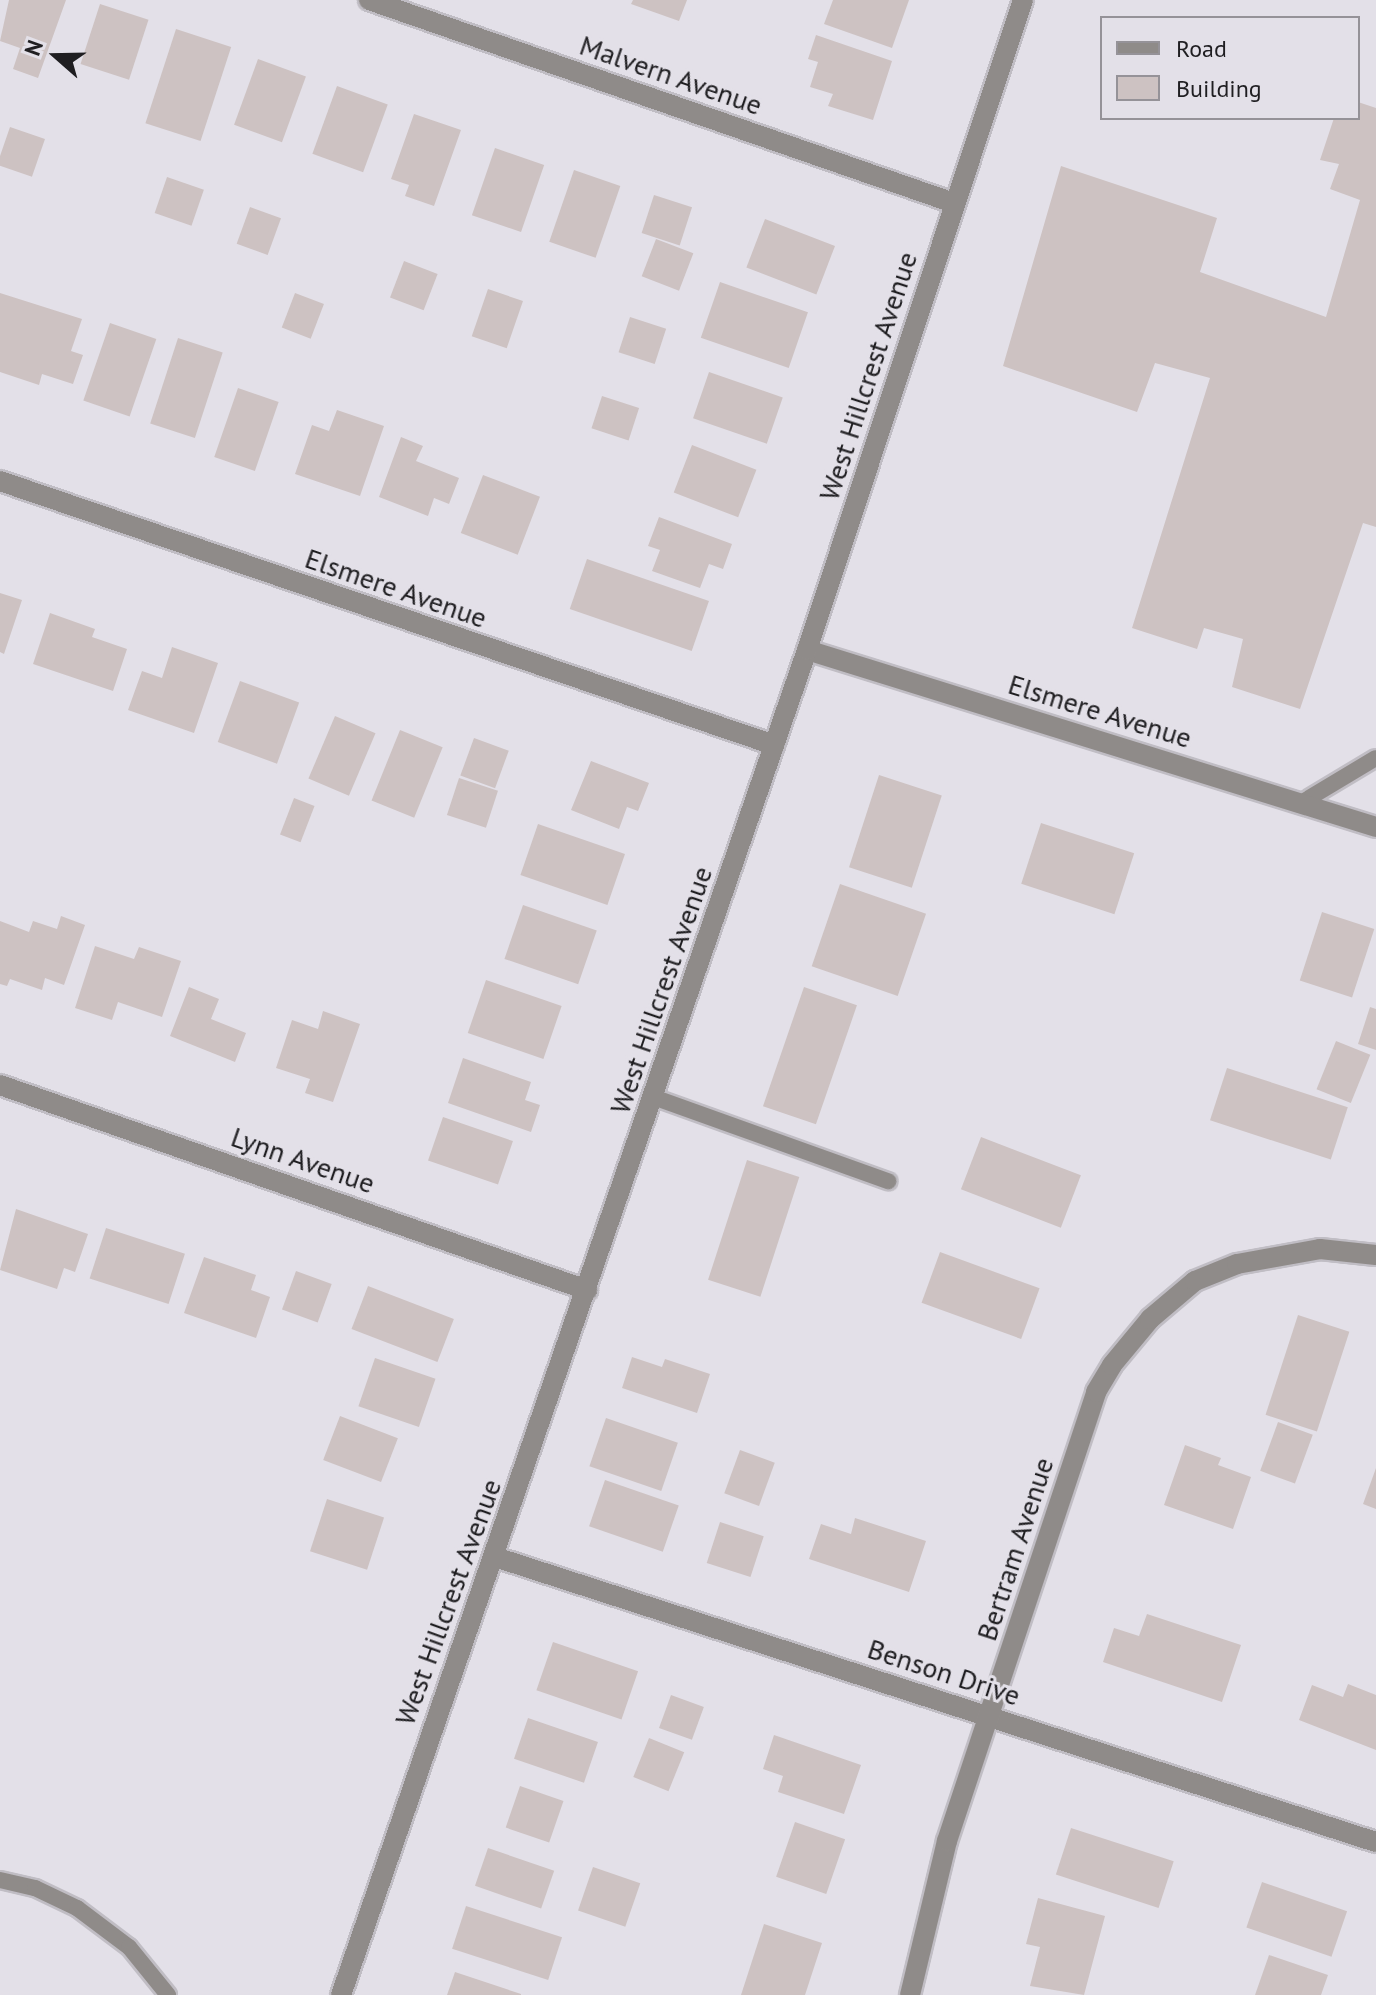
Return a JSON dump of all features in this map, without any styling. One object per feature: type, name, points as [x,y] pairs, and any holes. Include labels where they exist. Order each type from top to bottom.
[{"type":"street","name":"Malvern Avenue","points":[[369,0],[954,203]]},
{"type":"street","name":"West Hillcrest Avenue","points":[[341,1995],[807,650],[1023,0]]},
{"type":"street","name":"Elsmere Avenue","points":[[0,481],[774,745]]},
{"type":"street","name":"Elsmere Avenue","points":[[807,650],[1376,827]]},
{"type":"street","name":"Lynn Avenue","points":[[0,1085],[587,1290]]},
{"type":"street","name":"Bertram Avenue","points":[[910,1995],[930,1901],[1096,1392],[1150,1319],[1195,1281],[1237,1264],[1320,1249],[1376,1255]]},
{"type":"street","name":"Benson Drive","points":[[495,1557],[1376,1842]]},
{"type":"lane","points":[[1301,803],[1376,758]]},
{"type":"lane","points":[[653,1097],[888,1181]]},
{"type":"lane","points":[[0,1880],[35,1888],[77,1908],[129,1947],[168,1995]]},
{"type":"building","points":[[9,0],[66,0],[38,78],[13,69],[20,48],[0,41]]},
{"type":"building","points":[[633,0],[687,0],[679,21],[631,4]]},
{"type":"building","points":[[833,0],[909,0],[892,48],[824,24]]},
{"type":"building","points":[[100,4],[149,20],[129,80],[81,64]]},
{"type":"building","points":[[176,29],[231,47],[201,141],[145,123]]},
{"type":"building","points":[[816,35],[892,61],[873,120],[828,106],[833,94],[810,87],[818,62],[808,59]]},
{"type":"building","points":[[258,59],[306,76],[282,142],[234,125]]},
{"type":"building","points":[[337,86],[388,104],[363,172],[312,154]]},
{"type":"building","points":[[1360,103],[1376,108],[1376,527],[1363,523],[1300,709],[1232,687],[1243,639],[1204,628],[1197,649],[1132,628],[1210,378],[1155,363],[1137,412],[1003,366],[1061,166],[1217,218],[1200,272],[1326,317],[1360,200],[1330,189],[1339,164],[1320,160],[1333,120],[1360,120]]},
{"type":"building","points":[[414,114],[461,130],[434,206],[405,196],[409,185],[391,179]]},
{"type":"building","points":[[10,127],[45,139],[32,177],[0,166],[0,156]]},
{"type":"building","points":[[495,148],[544,165],[521,232],[472,215]]},
{"type":"building","points":[[574,170],[620,186],[596,258],[549,242]]},
{"type":"building","points":[[167,177],[204,190],[192,226],[155,213]]},
{"type":"building","points":[[654,195],[692,207],[680,245],[642,233]]},
{"type":"building","points":[[250,207],[281,218],[268,255],[237,244]]},
{"type":"building","points":[[765,219],[835,246],[816,294],[746,268]]},
{"type":"building","points":[[656,239],[693,253],[679,291],[642,276]]},
{"type":"building","points":[[404,261],[438,274],[424,310],[390,297]]},
{"type":"building","points":[[720,282],[808,312],[789,368],[701,338]]},
{"type":"building","points":[[488,289],[523,301],[507,348],[472,336]]},
{"type":"building","points":[[0,293],[82,319],[71,351],[83,355],[73,384],[42,374],[39,385],[0,372]]},
{"type":"building","points":[[295,293],[324,304],[311,339],[282,328]]},
{"type":"building","points":[[630,317],[666,329],[655,364],[619,352]]},
{"type":"building","points":[[110,323],[156,339],[130,416],[83,401]]},
{"type":"building","points":[[178,338],[223,353],[195,438],[150,424]]},
{"type":"building","points":[[709,372],[783,397],[767,444],[693,418]]},
{"type":"building","points":[[238,388],[279,402],[255,471],[214,457]]},
{"type":"building","points":[[602,396],[639,408],[629,440],[591,428]]},
{"type":"building","points":[[337,410],[384,426],[360,496],[295,474],[312,425],[329,431]]},
{"type":"building","points":[[401,437],[423,446],[416,461],[459,478],[449,504],[434,498],[428,516],[379,497]]},
{"type":"building","points":[[692,445],[756,470],[738,517],[674,493]]},
{"type":"building","points":[[483,475],[540,497],[518,555],[461,533]]},
{"type":"building","points":[[659,517],[732,544],[723,569],[709,564],[700,588],[652,571],[660,550],[648,546]]},
{"type":"building","points":[[587,559],[709,601],[692,651],[570,609]]},
{"type":"building","points":[[0,593],[22,600],[4,654],[0,652]]},
{"type":"building","points":[[50,613],[95,629],[92,637],[127,649],[113,691],[33,664]]},
{"type":"building","points":[[172,647],[218,663],[194,733],[128,710],[142,671],[162,678]]},
{"type":"building","points":[[240,681],[299,703],[277,764],[218,742]]},
{"type":"building","points":[[335,716],[376,733],[349,796],[308,779]]},
{"type":"building","points":[[400,730],[443,747],[414,818],[372,800]]},
{"type":"building","points":[[474,738],[509,751],[495,788],[460,776]]},
{"type":"building","points":[[591,761],[649,783],[638,811],[627,807],[619,829],[571,810]]},
{"type":"building","points":[[879,775],[942,795],[912,888],[849,867]]},
{"type":"building","points":[[459,778],[498,791],[486,828],[447,815]]},
{"type":"building","points":[[294,798],[315,806],[301,842],[280,834]]},
{"type":"building","points":[[1041,823],[1134,853],[1114,914],[1021,884]]},
{"type":"building","points":[[538,824],[625,854],[607,905],[520,875]]},
{"type":"building","points":[[840,884],[926,914],[898,996],[812,966]]},
{"type":"building","points":[[523,905],[597,930],[578,984],[504,959]]},
{"type":"building","points":[[1322,912],[1374,929],[1352,997],[1300,980]]},
{"type":"building","points":[[61,916],[85,925],[64,985],[45,978],[42,990],[10,979],[7,986],[0,984],[0,921],[29,932],[33,921],[57,929]]},
{"type":"building","points":[[95,946],[134,959],[139,947],[181,961],[162,1017],[118,1002],[112,1020],[75,1008]]},
{"type":"building","points":[[486,980],[562,1006],[543,1059],[468,1033]]},
{"type":"building","points":[[189,987],[219,999],[211,1019],[246,1033],[235,1062],[170,1036]]},
{"type":"building","points":[[804,987],[857,1005],[816,1124],[763,1106]]},
{"type":"building","points":[[1370,1007],[1376,1009],[1376,1050],[1358,1044]]},
{"type":"building","points":[[323,1011],[360,1024],[333,1102],[305,1093],[310,1079],[276,1068],[292,1020],[318,1029]]},
{"type":"building","points":[[1336,1041],[1370,1055],[1351,1103],[1317,1089]]},
{"type":"building","points":[[463,1058],[531,1082],[525,1100],[540,1105],[531,1132],[448,1103]]},
{"type":"building","points":[[1227,1068],[1348,1107],[1331,1160],[1210,1120]]},
{"type":"building","points":[[443,1117],[513,1141],[498,1185],[428,1160]]},
{"type":"building","points":[[981,1137],[1081,1175],[1061,1228],[961,1189]]},
{"type":"building","points":[[747,1160],[799,1177],[760,1297],[708,1280]]},
{"type":"building","points":[[16,1209],[88,1234],[75,1272],[64,1268],[57,1289],[0,1270]]},
{"type":"building","points":[[106,1228],[185,1254],[169,1304],[90,1278]]},
{"type":"building","points":[[940,1252],[1040,1288],[1021,1339],[922,1303]]},
{"type":"building","points":[[204,1257],[256,1275],[251,1290],[270,1297],[256,1338],[184,1313]]},
{"type":"building","points":[[296,1271],[332,1284],[318,1323],[282,1310]]},
{"type":"building","points":[[368,1286],[454,1319],[437,1362],[352,1329]]},
{"type":"building","points":[[1298,1315],[1349,1332],[1317,1432],[1266,1415]]},
{"type":"building","points":[[632,1357],[662,1367],[665,1359],[710,1374],[697,1413],[622,1388]]},
{"type":"building","points":[[375,1358],[436,1379],[419,1427],[358,1406]]},
{"type":"building","points":[[340,1416],[398,1438],[381,1482],[323,1460]]},
{"type":"building","points":[[606,1418],[678,1443],[661,1491],[589,1466]]},
{"type":"building","points":[[1278,1422],[1313,1435],[1295,1484],[1260,1471]]},
{"type":"building","points":[[1185,1445],[1221,1458],[1218,1465],[1251,1477],[1233,1529],[1164,1505]]},
{"type":"building","points":[[740,1450],[775,1463],[759,1506],[724,1493]]},
{"type":"building","points":[[1376,1468],[1376,1509],[1363,1504]]},
{"type":"building","points":[[605,1480],[679,1505],[663,1552],[589,1526]]},
{"type":"building","points":[[327,1499],[384,1518],[367,1570],[310,1551]]},
{"type":"building","points":[[855,1518],[926,1541],[909,1592],[809,1559],[821,1524],[851,1534]]},
{"type":"building","points":[[720,1522],[764,1536],[750,1577],[707,1563]]},
{"type":"building","points":[[1147,1614],[1241,1645],[1222,1702],[1103,1662],[1114,1628],[1139,1636]]},
{"type":"building","points":[[553,1642],[638,1671],[621,1720],[536,1690]]},
{"type":"building","points":[[1348,1684],[1376,1695],[1376,1750],[1299,1720],[1312,1685],[1343,1697]]},
{"type":"building","points":[[671,1695],[704,1707],[692,1740],[659,1728]]},
{"type":"building","points":[[528,1718],[598,1742],[584,1783],[514,1759]]},
{"type":"building","points":[[774,1735],[861,1765],[844,1814],[778,1792],[783,1776],[763,1769]]},
{"type":"building","points":[[649,1738],[684,1752],[668,1791],[633,1777]]},
{"type":"building","points":[[520,1786],[563,1801],[549,1843],[506,1828]]},
{"type":"building","points":[[795,1822],[845,1839],[826,1894],[776,1877]]},
{"type":"building","points":[[1071,1828],[1174,1861],[1159,1908],[1056,1875]]},
{"type":"building","points":[[488,1848],[554,1871],[541,1909],[475,1886]]},
{"type":"building","points":[[593,1867],[640,1883],[625,1927],[578,1910]]},
{"type":"building","points":[[1262,1882],[1347,1911],[1331,1957],[1246,1927]]},
{"type":"building","points":[[1038,1898],[1105,1916],[1084,1995],[1030,1986],[1040,1947],[1026,1944]]},
{"type":"building","points":[[466,1906],[562,1937],[548,1980],[452,1949]]},
{"type":"building","points":[[764,1924],[822,1943],[805,1995],[741,1995]]},
{"type":"building","points":[[1269,1955],[1328,1975],[1321,1995],[1255,1995]]},
{"type":"building","points":[[455,1972],[521,1994],[521,1995],[447,1995]]}]
